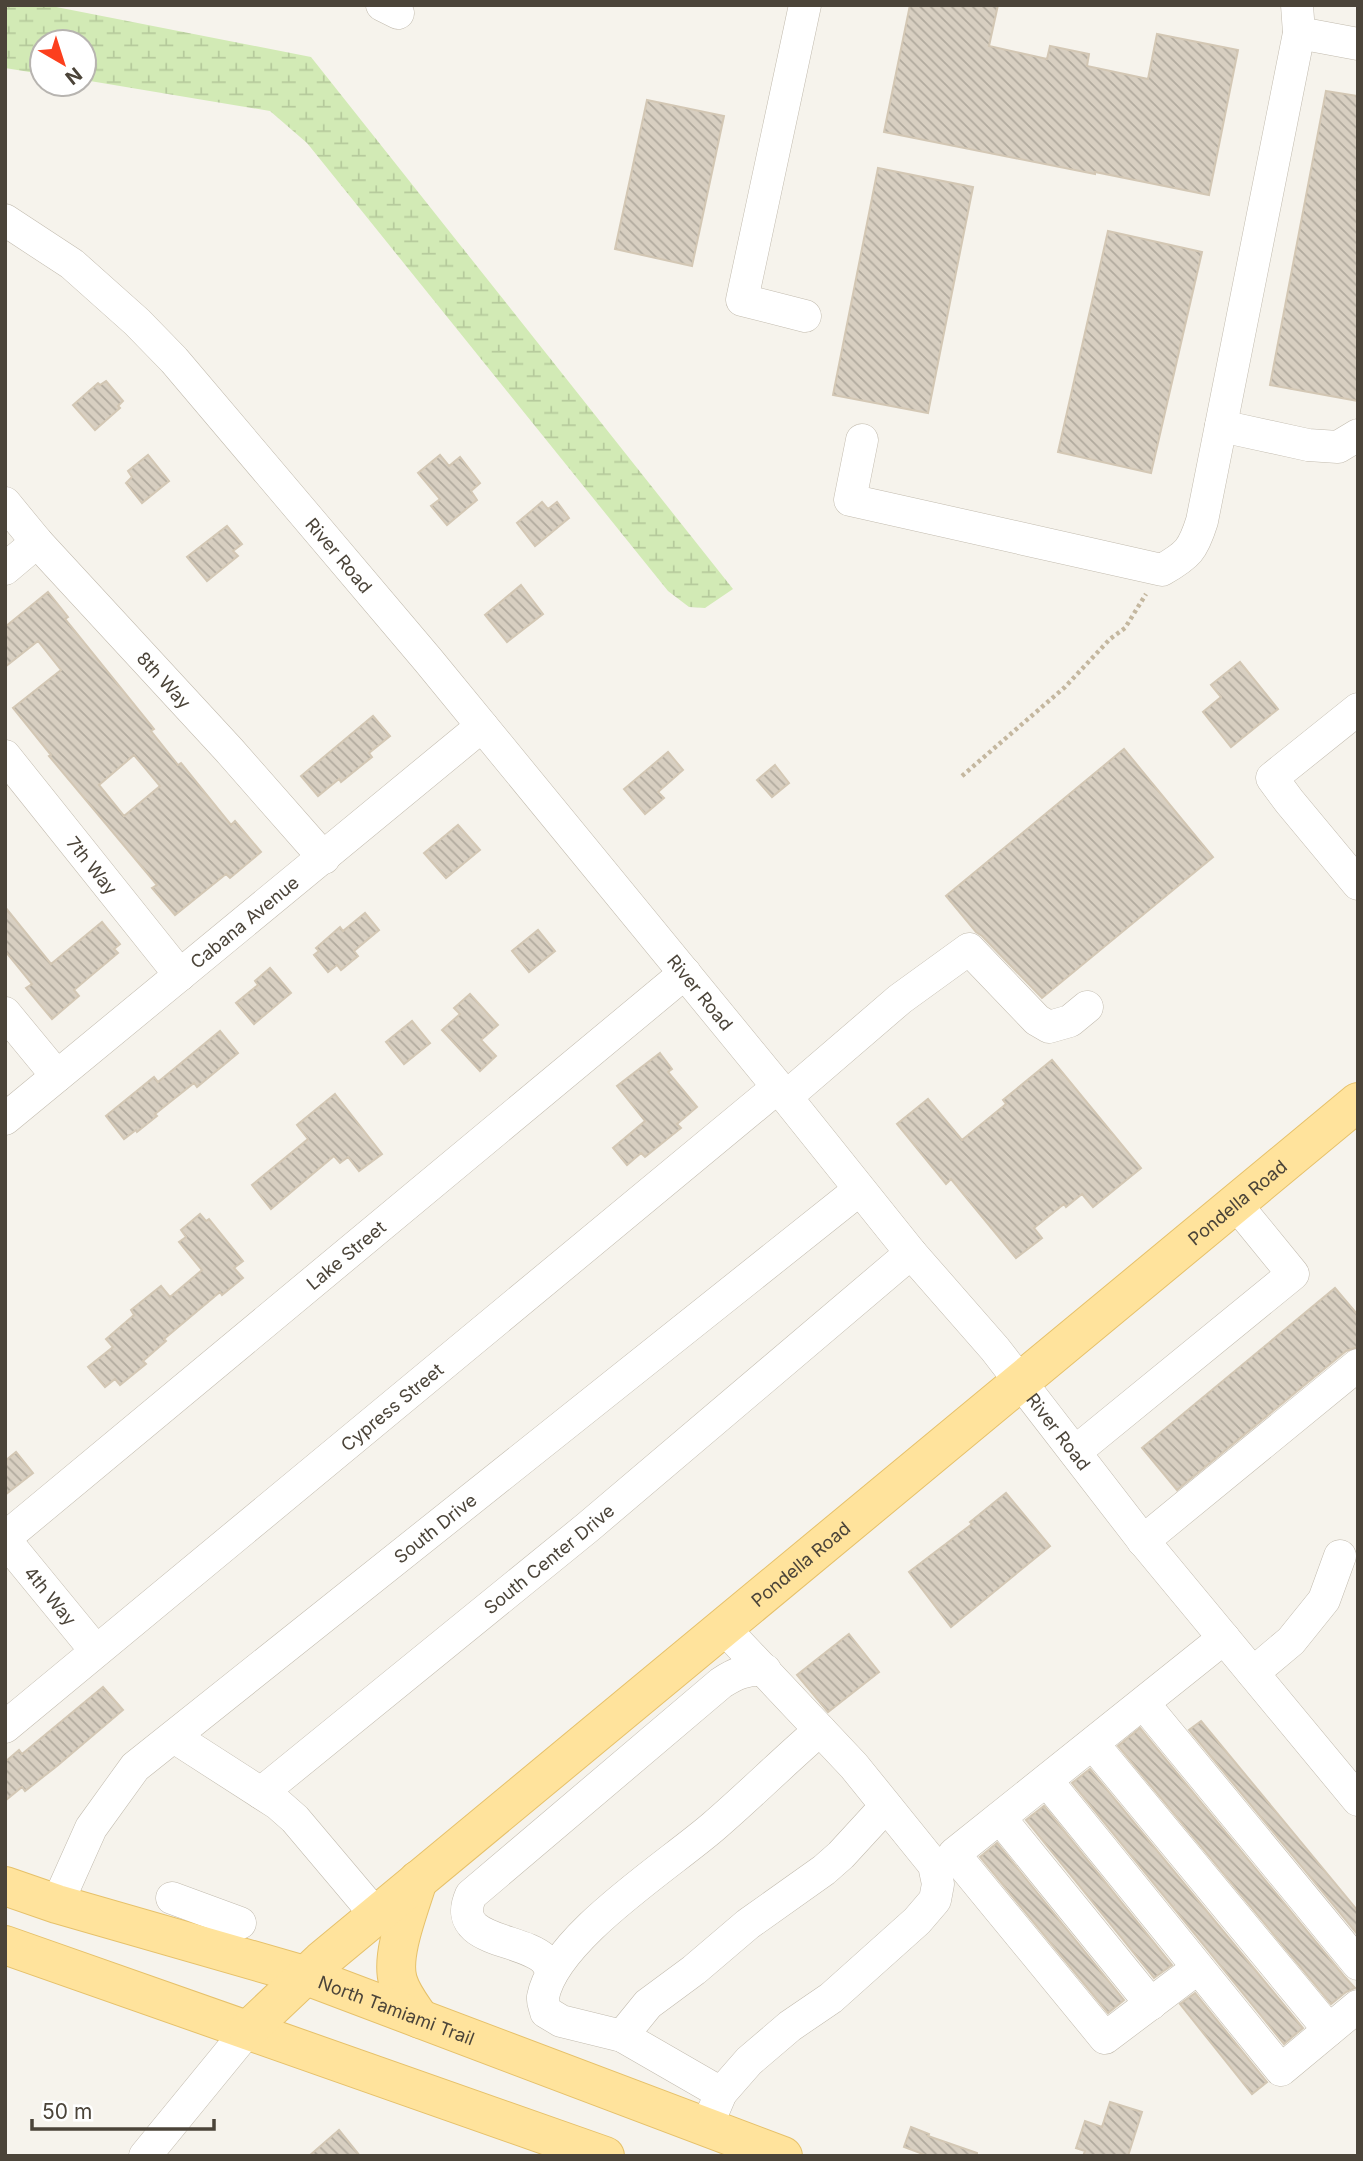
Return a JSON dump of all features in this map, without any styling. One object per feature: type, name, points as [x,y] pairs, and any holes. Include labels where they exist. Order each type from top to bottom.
[{"type":"main road","name":"Pondella Road","points":[[248,2030],[304,1975],[1358,1102]]},
{"type":"main road","points":[[420,2019],[402,1992],[397,1979],[395,1960],[429,1871]]},
{"type":"main road","name":"North Tamiami Trail","points":[[5,1886],[57,1903],[201,1927],[304,1975],[783,2156]]},
{"type":"main road","points":[[5,1945],[605,2156]]},
{"type":"street","points":[[805,5],[742,300],[805,316]]},
{"type":"street","points":[[862,440],[850,500],[1161,570],[1181,559],[1195,544],[1202,521],[1298,19],[1358,44]]},
{"type":"street","name":"River Road","points":[[5,220],[72,264],[137,322],[174,360],[482,726],[911,1253],[995,1349],[1143,1541],[1358,1800]]},
{"type":"street","points":[[1222,426],[1308,445],[1338,447],[1358,435]]},
{"type":"street","name":"8th Way","points":[[5,503],[37,542],[229,750],[324,858]]},
{"type":"street","points":[[5,569],[37,542]]},
{"type":"street","points":[[1358,709],[1272,778],[1358,884]]},
{"type":"street","name":"Cabana Avenue","points":[[5,1119],[482,726]]},
{"type":"street","name":"7th Way","points":[[5,756],[180,975]]},
{"type":"street","name":"Cypress Street","points":[[5,1727],[782,1092],[900,999],[969,949],[1037,1020],[1049,1027],[1070,1021],[1087,1007]]},
{"type":"street","name":"Lake Street","points":[[5,1539],[685,974]]},
{"type":"street","points":[[5,1013],[57,1076]]},
{"type":"street","name":"South Drive","points":[[57,1903],[91,1828],[135,1768],[859,1190]]},
{"type":"street","points":[[1075,1452],[1293,1274],[1236,1203]]},
{"type":"street","name":"South Center Drive","points":[[261,1793],[588,1527],[911,1253]]},
{"type":"street","points":[[1143,1541],[1358,1365]]},
{"type":"street","name":"4th Way","points":[[5,1539],[96,1651]]},
{"type":"street","points":[[1253,1673],[1291,1641],[1324,1600],[1340,1556]]},
{"type":"street","points":[[706,2128],[721,2093],[750,2061],[790,2026],[831,1998],[917,1922],[936,1900],[938,1884],[934,1865],[854,1766],[723,1627]]},
{"type":"street","points":[[1198,1968],[1105,2038],[954,1854],[1224,1638]]},
{"type":"street","points":[[552,1973],[547,1961],[537,1954],[481,1933],[474,1927],[467,1918],[467,1905],[471,1895],[721,1683],[734,1674],[750,1669],[765,1670]]},
{"type":"street","points":[[1144,1704],[1358,1964]]},
{"type":"street","points":[[721,2093],[622,2036],[561,2021],[547,2012],[542,2000],[552,1973],[593,1924],[714,1826],[820,1730]]},
{"type":"street","points":[[174,1738],[278,1804],[295,1819],[376,1915]]},
{"type":"street","points":[[1093,1744],[1329,2030]]},
{"type":"street","points":[[1047,1781],[1281,2070],[1358,2006]]},
{"type":"street","points":[[622,2036],[648,2004],[694,1970],[748,1924],[832,1862],[886,1806]]},
{"type":"street","points":[[1000,1818],[1151,2004]]},
{"type":"street","points":[[429,1871],[471,1895]]},
{"type":"street","points":[[172,1898],[201,1927],[240,1923]]},
{"type":"street","points":[[527,2060],[553,2016]]},
{"type":"street","points":[[145,2156],[248,2030]]},
{"type":"path","points":[[962,776],[1065,687],[1110,639],[1125,628],[1161,570]]},
{"type":"green space","points":[[5,5],[46,5],[311,57],[733,589],[705,608],[689,607],[668,591],[307,143],[270,111],[98,82],[98,28],[28,28],[28,72],[5,68]]},
{"type":"building","points":[[910,5],[998,5],[989,46],[1047,59],[1050,46],[1089,54],[1087,66],[1148,79],[1157,34],[1238,50],[1209,195],[884,132]]},
{"type":"building","points":[[1326,91],[1358,96],[1358,401],[1270,385]]},
{"type":"building","points":[[647,100],[724,116],[692,266],[615,249]]},
{"type":"building","points":[[878,168],[973,187],[928,413],[833,395]]},
{"type":"building","points":[[1108,231],[1202,252],[1151,473],[1058,452]]},
{"type":"building","points":[[106,381],[123,401],[118,406],[120,408],[95,430],[73,405],[98,383],[100,385]]},
{"type":"building","points":[[148,455],[169,481],[142,503],[126,483],[132,477],[128,471]]},
{"type":"building","points":[[440,455],[449,466],[460,457],[480,483],[471,491],[477,500],[447,525],[431,506],[440,499],[418,473]]},
{"type":"building","points":[[542,502],[548,509],[557,502],[569,518],[535,546],[517,523]]},
{"type":"building","points":[[227,526],[242,544],[233,551],[238,556],[207,581],[187,557]]},
{"type":"building","points":[[521,585],[543,614],[507,642],[485,615]]},
{"type":"building","points":[[48,592],[68,617],[65,619],[154,729],[151,731],[178,765],[181,763],[231,825],[235,821],[261,852],[230,878],[226,874],[175,915],[152,888],[157,885],[49,756],[51,755],[13,708],[61,670],[38,641],[5,667],[5,627]],"holes":[[[134,755],[160,786],[124,816],[99,785]]]},
{"type":"building","points":[[1240,662],[1278,709],[1231,747],[1203,712],[1221,697],[1211,685]]},
{"type":"building","points":[[373,716],[390,736],[369,753],[372,757],[341,782],[339,779],[318,796],[301,776]]},
{"type":"building","points":[[1124,749],[1213,857],[1042,998],[976,932],[946,896]]},
{"type":"building","points":[[668,752],[683,770],[658,792],[664,798],[645,814],[624,789]]},
{"type":"building","points":[[775,765],[789,783],[772,797],[757,780]]},
{"type":"building","points":[[458,825],[480,850],[446,878],[424,853]]},
{"type":"building","points":[[5,907],[51,964],[102,922],[120,944],[114,949],[118,953],[74,990],[79,996],[52,1019],[26,988],[32,984],[5,951]]},
{"type":"building","points":[[365,913],[379,930],[354,951],[358,956],[341,970],[337,965],[328,972],[314,955],[319,951],[316,948],[340,927],[343,931]]},
{"type":"building","points":[[538,930],[555,951],[529,972],[512,951]]},
{"type":"building","points":[[270,968],[291,993],[254,1024],[236,1003],[258,985],[255,981]]},
{"type":"building","points":[[470,994],[498,1025],[481,1040],[496,1056],[480,1071],[442,1030],[460,1014],[454,1008]]},
{"type":"building","points":[[412,1021],[430,1043],[404,1064],[386,1042]]},
{"type":"building","points":[[220,1031],[238,1053],[197,1087],[194,1083],[137,1132],[136,1130],[124,1139],[106,1116],[154,1077],[158,1082]]},
{"type":"building","points":[[660,1053],[672,1069],[668,1072],[697,1107],[677,1124],[681,1128],[645,1157],[641,1153],[627,1165],[613,1148],[645,1121],[617,1086]]},
{"type":"building","points":[[1052,1060],[1141,1168],[1093,1207],[1082,1194],[1066,1207],[1064,1204],[1034,1228],[1042,1238],[1016,1258],[951,1179],[946,1184],[897,1124],[928,1099],[962,1140],[1006,1104],[1003,1100]]},
{"type":"building","points":[[335,1094],[382,1154],[359,1171],[348,1157],[340,1163],[334,1156],[271,1209],[252,1185],[308,1139],[297,1125]]},
{"type":"building","points":[[200,1214],[206,1221],[209,1219],[243,1261],[234,1268],[243,1278],[222,1295],[220,1292],[164,1339],[166,1341],[143,1361],[146,1364],[120,1385],[115,1379],[105,1387],[88,1367],[113,1347],[106,1339],[134,1315],[131,1310],[161,1286],[170,1297],[202,1270],[179,1242],[186,1237],[181,1230]]},
{"type":"building","points":[[1335,1288],[1358,1315],[1358,1347],[1346,1351],[1177,1490],[1142,1448]]},
{"type":"building","points":[[16,1452],[33,1473],[5,1495],[5,1461]]},
{"type":"building","points":[[1006,1493],[1050,1546],[951,1627],[909,1572],[972,1524],[970,1522]]},
{"type":"building","points":[[849,1634],[879,1672],[828,1712],[797,1675]]},
{"type":"building","points":[[103,1687],[123,1710],[25,1791],[22,1787],[5,1801],[5,1762],[19,1750],[22,1754]]},
{"type":"building","points":[[1201,1721],[1358,1911],[1358,1935],[1189,1730]]},
{"type":"building","points":[[1140,1728],[1355,1988],[1331,2004],[1118,1746]]},
{"type":"building","points":[[1090,1769],[1303,2028],[1284,2044],[1072,1783]]},
{"type":"building","points":[[1044,1806],[1172,1965],[1154,1978],[1026,1820]]},
{"type":"building","points":[[997,1843],[1124,2000],[1108,2013],[980,1857]]},
{"type":"building","points":[[1195,1993],[1267,2082],[1252,2094],[1180,2004]]},
{"type":"building","points":[[1110,2102],[1142,2112],[1128,2156],[1083,2156],[1085,2151],[1076,2148],[1085,2121],[1102,2127]]},
{"type":"building","points":[[911,2127],[929,2134],[928,2136],[977,2153],[977,2156],[928,2156],[904,2147]]},
{"type":"building","points":[[339,2130],[360,2156],[309,2156]]}]
